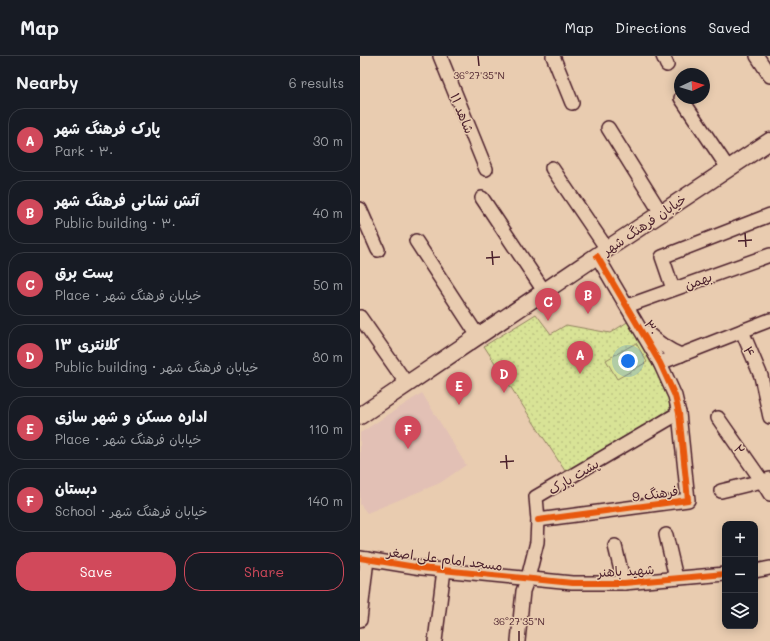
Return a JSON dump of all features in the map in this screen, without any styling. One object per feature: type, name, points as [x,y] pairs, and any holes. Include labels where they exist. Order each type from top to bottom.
[{"type":"main road","name":"خیابان فرهنگ شهر","points":[[360,416],[602,252],[770,141]]},
{"type":"street","name":"شاهد ۱۱","points":[[440,56],[486,169]]},
{"type":"street","points":[[553,56],[572,103]]},
{"type":"street","points":[[757,56],[770,76]]},
{"type":"street","points":[[684,104],[728,168]]},
{"type":"street","points":[[608,128],[661,213]]},
{"type":"street","name":"۳۰","points":[[552,168],[602,252],[627,306],[660,363],[675,396],[679,413]]},
{"type":"street","points":[[482,198],[544,291]]},
{"type":"street","points":[[360,209],[378,250]]},
{"type":"street","points":[[673,290],[662,257],[770,215]]},
{"type":"street","points":[[416,241],[478,336]]},
{"type":"street","name":"بهمن","points":[[627,306],[770,255]]},
{"type":"street","points":[[360,317],[407,384]]},
{"type":"street","points":[[660,363],[770,320]]},
{"type":"street","points":[[638,325],[659,343],[671,351],[681,355]]},
{"type":"street","name":"۴","points":[[742,331],[761,376],[770,417]]},
{"type":"street","name":"پشت پارک","points":[[518,641],[523,591],[528,578],[537,542],[538,520],[536,498],[679,413]]},
{"type":"street","name":"فرهنگ 9","points":[[538,520],[688,500],[679,413]]},
{"type":"street","name":"۲","points":[[718,418],[766,480],[770,494]]},
{"type":"street","points":[[721,491],[766,480]]},
{"type":"street","points":[[666,535],[676,578]]},
{"type":"street","points":[[615,546],[624,583]]},
{"type":"street","points":[[360,620],[364,558]]},
{"type":"street","name":"مسجد امام علی اصغر","points":[[364,558],[422,568],[528,578]]},
{"type":"street","points":[[758,570],[770,568]]},
{"type":"street","points":[[435,641],[444,570]]},
{"type":"street","name":"شهید باهنر","points":[[528,578],[572,583],[624,583],[722,574]]},
{"type":"shaded area","points":[[422,393],[466,465],[440,483],[367,513],[360,504],[360,433]]},
{"type":"green space","points":[[536,314],[551,334],[566,325],[610,333],[629,321],[675,406],[567,474],[484,346]]},
{"type":"green space","points":[[636,343],[647,362],[617,379],[606,360]]},
{"type":"cycle path","points":[[538,520],[688,500],[679,413],[675,396],[660,363],[597,256]]},
{"type":"cycle path","points":[[360,558],[422,568],[572,583],[624,583],[722,574]]},
{"type":"place","name":"آتش نشانی فرهنگ شهر","points":[[588,314]]},
{"type":"place","name":"پست برق","points":[[548,321]]},
{"type":"place","name":"پارک فرهنگ شهر","points":[[580,374]]},
{"type":"place","name":"کلانتری ۱۳","points":[[504,393]]},
{"type":"place","name":"اداره مسکن و شهر سازی","points":[[459,405]]},
{"type":"place","name":"دبستان","points":[[408,449]]}]
